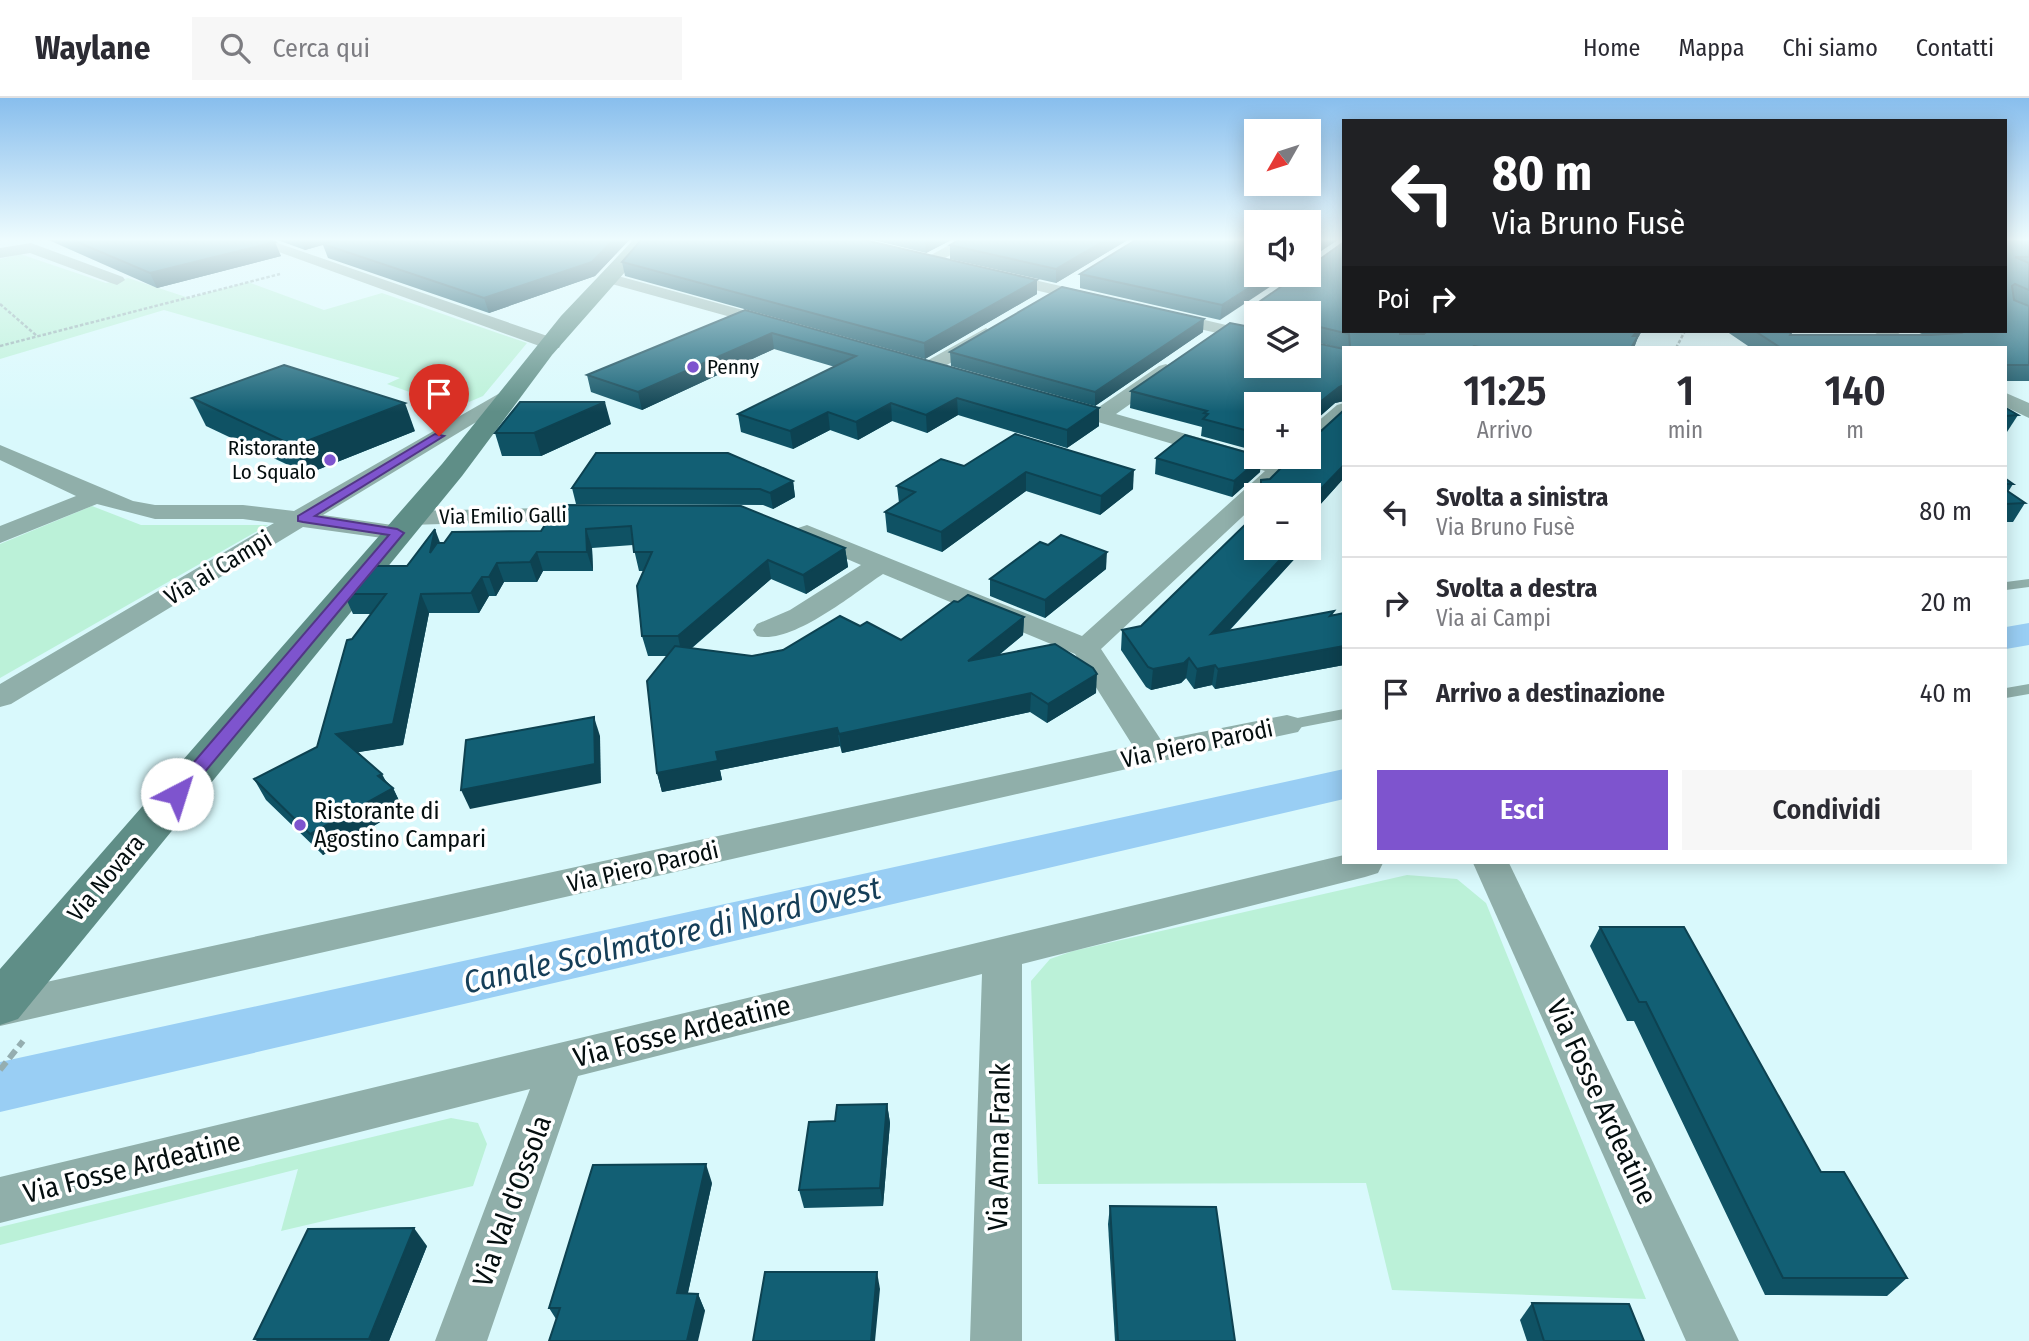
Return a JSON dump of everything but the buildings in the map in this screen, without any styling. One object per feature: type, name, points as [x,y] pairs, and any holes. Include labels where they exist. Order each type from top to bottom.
[{"type":"street","points":[[422,296],[552,344]]},
{"type":"street","name":"Via Novara","points":[[0,1004],[452,470],[507,395],[592,296]]},
{"type":"street","points":[[672,296],[787,328]]},
{"type":"street","points":[[1038,304],[1051,296]]},
{"type":"street","points":[[1081,296],[1111,303]]},
{"type":"street","points":[[1149,312],[1244,334]]},
{"type":"street","points":[[1204,344],[1244,316]]},
{"type":"street","points":[[956,375],[923,366],[1002,325]]},
{"type":"street","points":[[1409,346],[1423,333]]},
{"type":"street","points":[[1885,333],[1910,346]]},
{"type":"street","points":[[1100,416],[1183,359]]},
{"type":"street","name":"Via ai Campi","points":[[0,696],[507,395]]},
{"type":"street","points":[[1034,397],[1244,451]]},
{"type":"street","points":[[2007,400],[2029,412]]},
{"type":"street","points":[[1321,431],[1342,411]]},
{"type":"street","name":"Via Emilio Galli","points":[[0,452],[96,496],[128,507],[155,512],[243,512],[403,525],[614,514]]},
{"type":"street","points":[[1086,648],[1279,469]]},
{"type":"street","points":[[0,535],[96,496]]},
{"type":"street","points":[[786,525],[1086,648],[1153,752]]},
{"type":"street","points":[[767,630],[800,616],[882,563]]},
{"type":"street","name":"Via Piero Parodi","points":[[0,1009],[1153,752],[1287,725]]},
{"type":"street","name":"Via Fosse Ardeatine","points":[[0,1200],[1361,864]]},
{"type":"street","name":"Via Fosse Ardeatine","points":[[1491,864],[1713,1341]]},
{"type":"street","name":"Via Anna Frank","points":[[996,1341],[1002,952]]},
{"type":"street","name":"Via Val d'Ossola","points":[[461,1341],[562,1061]]},
{"type":"lane","points":[[2007,586],[2029,583]]},
{"type":"lane","points":[[2007,693],[2029,689]]},
{"type":"lane","points":[[1287,725],[1342,714]]},
{"type":"path","points":[[0,346],[181,296]]},
{"type":"path","points":[[0,304],[38,337]]},
{"type":"green space","points":[[0,296],[286,296],[324,310],[372,296],[391,296],[527,343],[483,396],[455,408],[387,384],[400,378],[164,310],[0,359]]},
{"type":"green space","points":[[92,506],[141,525],[268,525],[0,678],[0,544]]},
{"type":"green space","points":[[1407,875],[1457,879],[1486,903],[1646,1299],[1392,1290],[1366,1183],[1038,1184],[1031,981],[1050,959],[1073,951]]},
{"type":"green space","points":[[451,1118],[478,1123],[487,1144],[473,1186],[281,1231],[298,1169],[0,1245],[0,1227]]},
{"type":"waterway","name":"Canale Scolmatore di Nord Ovest","points":[[2007,638],[2029,634]]},
{"type":"waterway","name":"Canale Scolmatore di Nord Ovest","points":[[0,1087],[1342,784]]},
{"type":"place","name":"Penny","points":[[693,367]]},
{"type":"place","name":"Ristorante Lo Squalo","points":[[330,460]]},
{"type":"place","name":"Ristorante di Agostino Campari","points":[[300,825]]},
{"type":"route","points":[[177,794],[397,533],[303,518],[439,436]]}]
